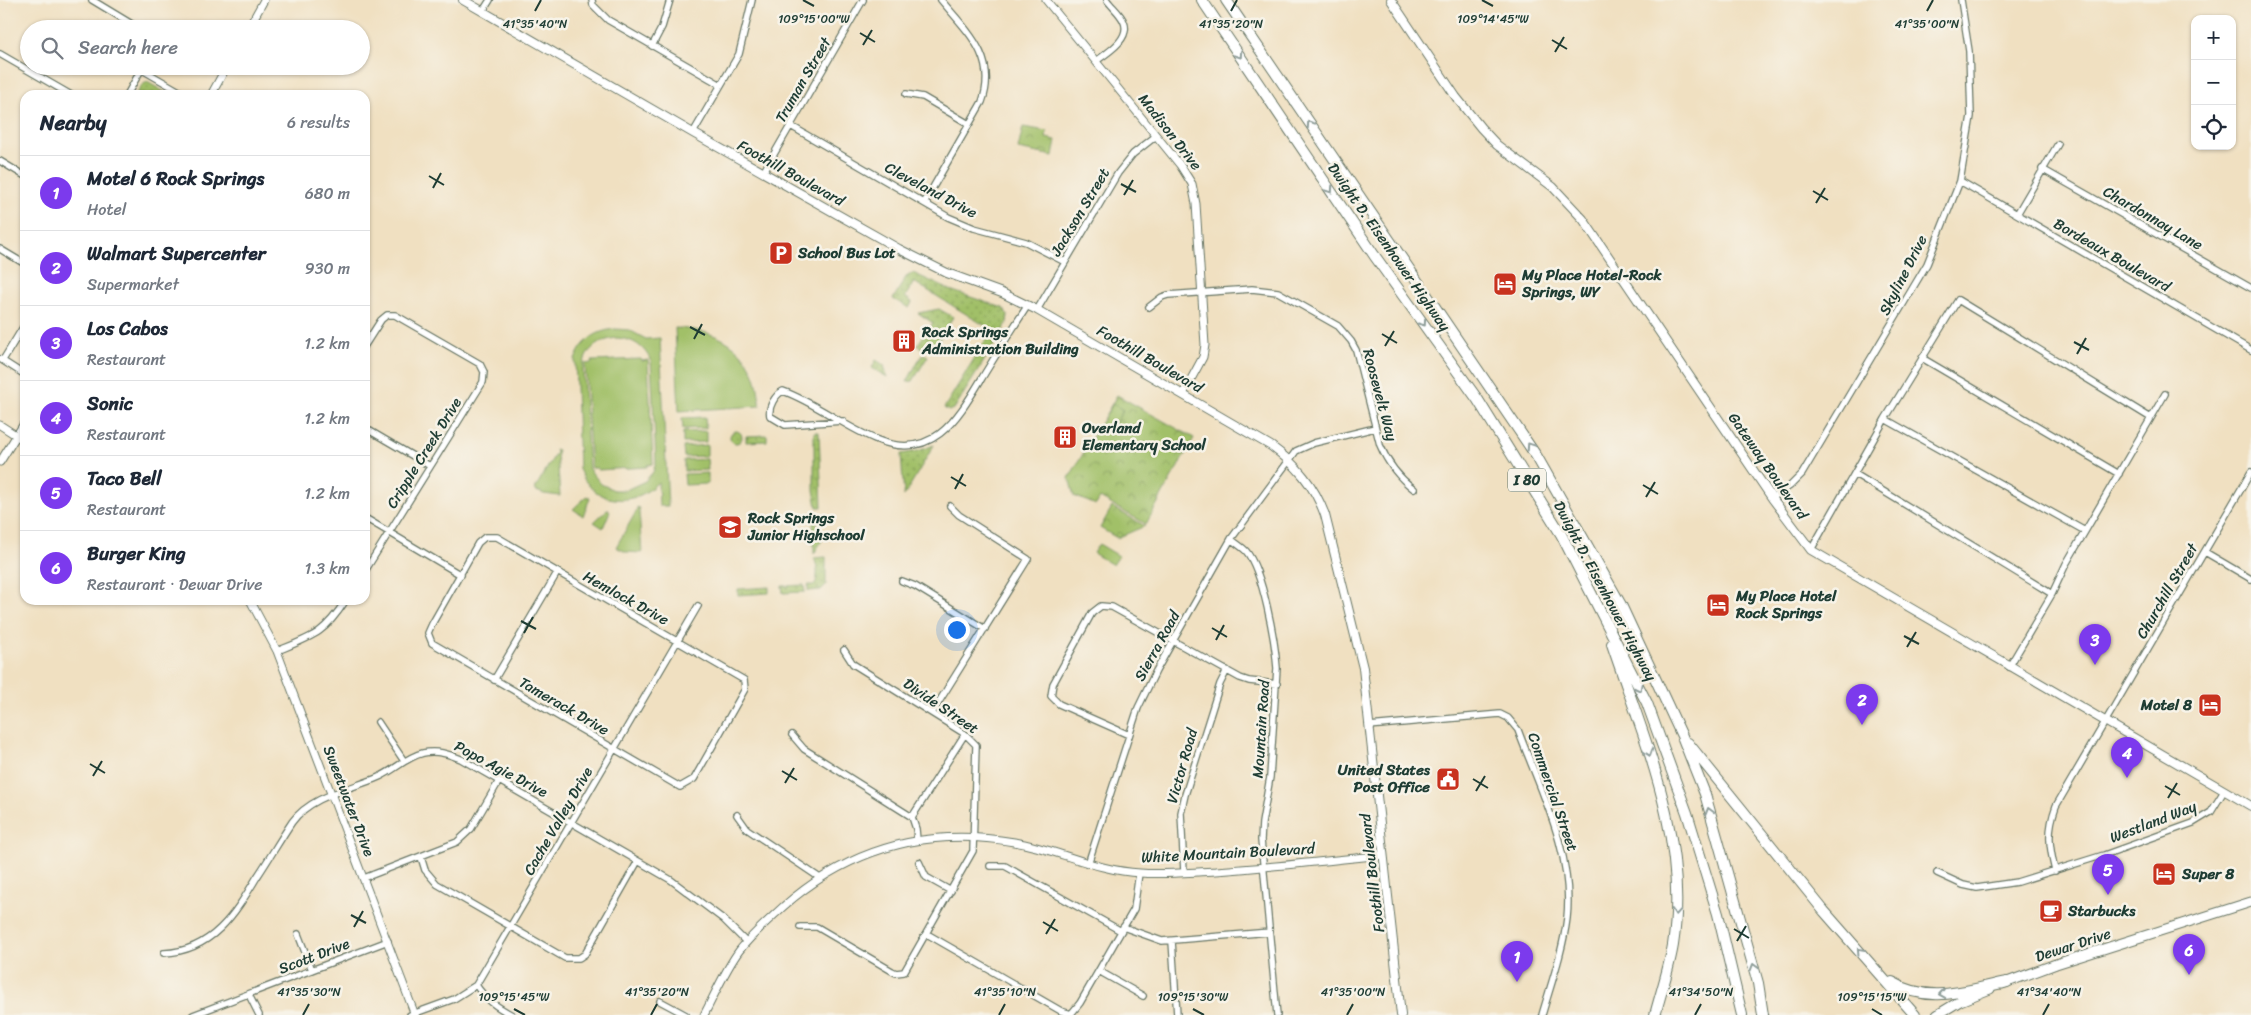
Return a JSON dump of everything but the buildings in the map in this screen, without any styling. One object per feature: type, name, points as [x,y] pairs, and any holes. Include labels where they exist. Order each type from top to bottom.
[{"type":"highway","name":"Dwight D. Eisenhower Highway","points":[[1202,0],[1374,255],[1478,400],[1561,534],[1647,703],[1687,813],[1718,914],[1742,1015]]},
{"type":"highway","name":"Dwight D. Eisenhower Highway","points":[[1226,0],[1537,457],[1621,605],[1682,736],[1707,804],[1758,983],[1763,1015]]},
{"type":"highway","points":[[1599,608],[1662,792],[1673,842],[1677,895],[1673,946],[1655,1015]]},
{"type":"highway","points":[[1682,736],[1824,911],[1884,977],[1915,1015]]},
{"type":"highway","points":[[1884,977],[1904,989],[1929,996],[2007,982]]},
{"type":"main road","name":"Foothill Boulevard","points":[[464,0],[693,133],[899,249],[947,273],[1002,293],[1037,310],[1272,446],[1307,480],[1315,491],[1325,515],[1363,668],[1401,1015]]},
{"type":"main road","name":"Gateway Boulevard","points":[[1390,0],[1456,97],[1481,128],[1498,145],[1553,187],[1583,219],[1772,498],[1811,550],[2251,806]]},
{"type":"main road","name":"Dewar Drive","points":[[1936,1015],[1960,1001],[2056,964],[2251,902]]},
{"type":"street","points":[[92,0],[125,20]]},
{"type":"street","points":[[253,20],[264,0]]},
{"type":"street","points":[[483,11],[490,0]]},
{"type":"street","points":[[592,0],[597,10],[608,20],[721,85]]},
{"type":"street","points":[[652,46],[662,27],[670,0]]},
{"type":"street","points":[[693,133],[739,54],[752,0]]},
{"type":"street","name":"Truman Street","points":[[764,173],[863,0]]},
{"type":"street","points":[[924,203],[986,92],[984,57],[973,39],[941,0]]},
{"type":"street","name":"Madison Drive","points":[[1046,0],[1188,175],[1195,193],[1205,345],[1203,357],[1184,394]]},
{"type":"street","points":[[1096,61],[1119,42],[1125,29],[1124,21],[1107,0]]},
{"type":"street","name":"Skyline Drive","points":[[1772,498],[1790,486],[1802,474],[1902,308],[1927,264],[1960,181],[1971,116],[1969,51],[1961,0]]},
{"type":"street","points":[[0,54],[20,66]]},
{"type":"street","points":[[36,75],[62,90]]},
{"type":"street","points":[[129,90],[138,75]]},
{"type":"street","points":[[153,75],[178,90]]},
{"type":"street","points":[[214,90],[222,75]]},
{"type":"street","points":[[906,94],[923,98],[969,124]]},
{"type":"street","name":"Cleveland Drive","points":[[791,126],[962,223],[1026,242],[1065,262]]},
{"type":"street","name":"Jackson Street","points":[[1037,310],[1118,173],[1133,154],[1156,136]]},
{"type":"street","points":[[2017,214],[2058,144]]},
{"type":"street","points":[[0,161],[20,173]]},
{"type":"street","name":"Chardonnay Lane","points":[[2042,169],[2251,288]]},
{"type":"street","name":"Bordeaux Boulevard","points":[[1960,181],[2251,350]]},
{"type":"street","points":[[0,250],[20,261]]},
{"type":"street","name":"Roosevelt Way","points":[[1149,308],[1168,295],[1252,289],[1278,292],[1338,326],[1356,350],[1375,428],[1390,467],[1414,489]]},
{"type":"street","points":[[1811,550],[1885,419],[1958,300],[2151,418]]},
{"type":"street","points":[[843,421],[786,425],[770,416],[769,410],[778,394],[783,391],[843,421],[873,438],[891,445],[918,444],[943,432],[963,410],[1028,305]]},
{"type":"street","name":"Cripple Creek Drive","points":[[370,337],[380,320],[388,315],[395,315],[480,364],[484,372],[482,382],[370,563]]},
{"type":"street","points":[[20,332],[1,360],[20,372]]},
{"type":"street","points":[[1922,358],[2119,474]]},
{"type":"street","points":[[2009,666],[2165,394]]},
{"type":"street","points":[[1885,419],[2085,531]]},
{"type":"street","points":[[0,426],[20,438]]},
{"type":"street","name":"Sierra Road","points":[[1088,864],[1129,735],[1146,690],[1230,538],[1296,451],[1309,445],[1375,428]]},
{"type":"street","points":[[0,462],[20,430]]},
{"type":"street","points":[[370,431],[430,466]]},
{"type":"street","name":"Churchill Street","points":[[2055,871],[2049,840],[2056,806],[2251,472]]},
{"type":"street","points":[[1855,474],[2052,594]]},
{"type":"street","points":[[932,713],[1028,559],[959,515],[950,506]]},
{"type":"street","points":[[370,521],[460,575]]},
{"type":"street","name":"Hemlock Drive","points":[[460,575],[478,543],[485,537],[496,537],[744,680],[745,689],[694,779],[684,786]]},
{"type":"street","name":"Mountain Road","points":[[1230,538],[1246,551],[1258,576],[1276,650],[1278,684],[1270,777],[1262,823],[1264,868],[1277,1015]]},
{"type":"street","points":[[2205,552],[2251,579]]},
{"type":"street","points":[[494,680],[557,573]]},
{"type":"street","name":"Tamerack Drive","points":[[460,575],[428,633],[432,643],[614,751],[680,787],[684,786]]},
{"type":"street","points":[[902,581],[915,586],[985,629]]},
{"type":"street","name":"Sweetwater Drive","points":[[253,605],[277,651],[388,941],[413,1014]]},
{"type":"street","points":[[277,651],[314,636],[333,621],[343,605]]},
{"type":"street","name":"Cache Valley Drive","points":[[413,1014],[454,999],[476,985],[614,751],[676,640],[698,606]]},
{"type":"street","points":[[1129,735],[1054,701],[1051,696],[1054,684],[1092,614],[1101,606],[1112,607],[1249,681],[1278,684]]},
{"type":"street","name":"Divide Street","points":[[800,927],[817,928],[892,971],[900,973],[906,969],[971,856],[974,836],[977,750],[973,740],[853,664],[844,650]]},
{"type":"street","name":"Victor Road","points":[[1184,872],[1180,830],[1185,795],[1226,670]]},
{"type":"street","name":"Commercial Street","points":[[1369,726],[1500,714],[1508,718],[1518,730],[1561,848],[1568,896],[1563,940],[1542,1015]]},
{"type":"street","points":[[378,722],[404,761]]},
{"type":"street","points":[[912,817],[965,734]]},
{"type":"street","points":[[792,735],[804,749],[912,817],[917,840]]},
{"type":"street","name":"Popo Agie Drive","points":[[164,953],[191,947],[206,940],[220,930],[237,910],[300,812],[310,803],[380,776],[404,761],[423,753],[443,753],[461,759],[572,822],[688,892],[729,925],[746,942]]},
{"type":"street","points":[[364,878],[445,848],[464,836],[499,780]]},
{"type":"street","name":"Westland Way","points":[[1937,873],[1963,885],[1976,888],[2017,882],[2055,871],[2193,823],[2211,812],[2224,791]]},
{"type":"street","points":[[737,815],[747,829],[820,878]]},
{"type":"street","name":"White Mountain Boulevard","points":[[704,1015],[734,958],[746,942],[789,901],[820,878],[859,857],[917,840],[974,836],[1037,846],[1088,864],[1139,873],[1264,868],[1383,855]]},
{"type":"street","points":[[421,858],[425,870],[437,884],[565,958],[572,960],[585,954],[638,861]]},
{"type":"street","points":[[919,862],[926,877],[951,892]]},
{"type":"street","points":[[990,866],[1005,866],[1122,929],[1146,934],[1158,940],[1172,941],[1270,932]]},
{"type":"street","points":[[927,934],[1061,1011],[1071,1014],[1099,971],[1122,929],[1136,899],[1139,873]]},
{"type":"street","points":[[298,934],[312,970]]},
{"type":"street","name":"Scott Drive","points":[[192,1015],[388,941]]},
{"type":"street","points":[[1172,941],[1177,1015]]},
{"type":"street","points":[[1099,971],[1143,996]]},
{"type":"street","points":[[476,985],[482,994],[494,1004],[512,1015]]},
{"type":"street","points":[[249,995],[259,1015]]},
{"type":"street","points":[[660,1001],[686,1015]]},
{"type":"green space","points":[[147,82],[161,90],[139,90]]},
{"type":"green space","points":[[1023,127],[1047,131],[1046,138],[1056,140],[1053,156],[1018,149]]},
{"type":"green space","points":[[913,273],[950,290],[1003,308],[1008,315],[1007,323],[1000,335],[914,282],[905,297],[912,302],[909,308],[893,299],[906,277]]},
{"type":"green space","points":[[939,309],[953,317],[933,349],[926,350],[917,345],[933,323],[918,313]]},
{"type":"green space","points":[[675,328],[709,334],[736,348],[753,372],[758,388],[760,406],[679,411]]},
{"type":"green space","points":[[608,330],[629,330],[646,339],[660,338],[668,506],[659,506],[658,482],[648,491],[637,496],[626,499],[614,499],[594,490],[585,481],[579,469],[575,360],[585,342],[595,335]],"holes":[[[610,339],[623,339],[641,347],[651,361],[656,462],[653,472],[645,481],[626,490],[614,490],[601,484],[589,469],[583,370],[586,357],[593,347]]]},
{"type":"green space","points":[[988,336],[996,341],[994,345],[954,409],[949,411],[944,408]]},
{"type":"green space","points":[[924,354],[928,356],[913,381],[907,382],[918,361]]},
{"type":"green space","points":[[641,359],[642,361],[648,360],[653,464],[647,465],[647,467],[598,470],[597,468],[591,468],[585,364],[592,363],[592,361]]},
{"type":"green space","points":[[876,360],[884,365],[887,377],[872,368]]},
{"type":"green space","points":[[1117,395],[1194,438],[1146,524],[1100,498],[1096,505],[1074,496],[1069,478]]},
{"type":"green space","points":[[1113,404],[1123,410],[1110,432],[1099,426]]},
{"type":"green space","points":[[705,417],[706,428],[683,429],[682,418]]},
{"type":"green space","points":[[706,431],[706,442],[683,443],[683,432]]},
{"type":"green space","points":[[736,431],[742,437],[736,443],[730,437]]},
{"type":"green space","points":[[814,432],[819,432],[822,507],[817,507],[814,490]]},
{"type":"green space","points":[[767,435],[767,441],[746,442],[746,436]]},
{"type":"green space","points":[[707,445],[707,456],[684,457],[683,447]]},
{"type":"green space","points":[[934,445],[904,496],[901,454],[918,451]]},
{"type":"green space","points":[[555,449],[558,450],[560,496],[544,494],[534,490],[556,453]]},
{"type":"green space","points":[[707,459],[708,470],[684,471],[684,460]]},
{"type":"green space","points":[[708,473],[708,484],[685,485],[684,474]]},
{"type":"green space","points":[[587,496],[590,498],[583,516],[573,509]]},
{"type":"green space","points":[[637,507],[640,508],[642,553],[626,552],[616,547]]},
{"type":"green space","points":[[1112,507],[1145,526],[1117,538],[1100,528]]},
{"type":"green space","points":[[608,509],[610,511],[603,528],[594,522]]},
{"type":"green space","points":[[813,518],[815,518],[822,540],[814,554]]},
{"type":"green space","points":[[1099,544],[1119,556],[1113,565],[1093,553]]},
{"type":"green space","points":[[826,557],[826,585],[821,590],[808,591],[808,585],[815,585],[817,578],[814,558]]},
{"type":"green space","points":[[804,585],[805,592],[783,593],[782,586]]},
{"type":"green space","points":[[769,587],[769,593],[738,595],[738,589]]},
{"type":"place","name":"School Bus Lot","points":[[781,253]]},
{"type":"place","name":"My Place Hotel-Rock Springs, WY","points":[[1505,284]]},
{"type":"place","name":"Rock Springs Administration Building","points":[[904,341]]},
{"type":"place","name":"Overland Elementary School","points":[[1065,437]]},
{"type":"place","name":"Rock Springs Junior Highschool","points":[[730,527]]},
{"type":"place","name":"My Place Hotel Rock Springs","points":[[1718,605]]},
{"type":"place","name":"Los Cabos","points":[[2095,665]]},
{"type":"place","name":"Motel 8","points":[[2210,705]]},
{"type":"place","name":"Walmart Supercenter","points":[[1862,725]]},
{"type":"place","name":"Sonic","points":[[2127,778]]},
{"type":"place","name":"United States Post Office","points":[[1448,779]]},
{"type":"place","name":"Super 8","points":[[2164,874]]},
{"type":"place","name":"Taco Bell","points":[[2108,895]]},
{"type":"place","name":"Starbucks","points":[[2051,911]]},
{"type":"place","name":"Burger King","points":[[2189,975]]},
{"type":"place","name":"Motel 6 Rock Springs","points":[[1517,982]]}]
